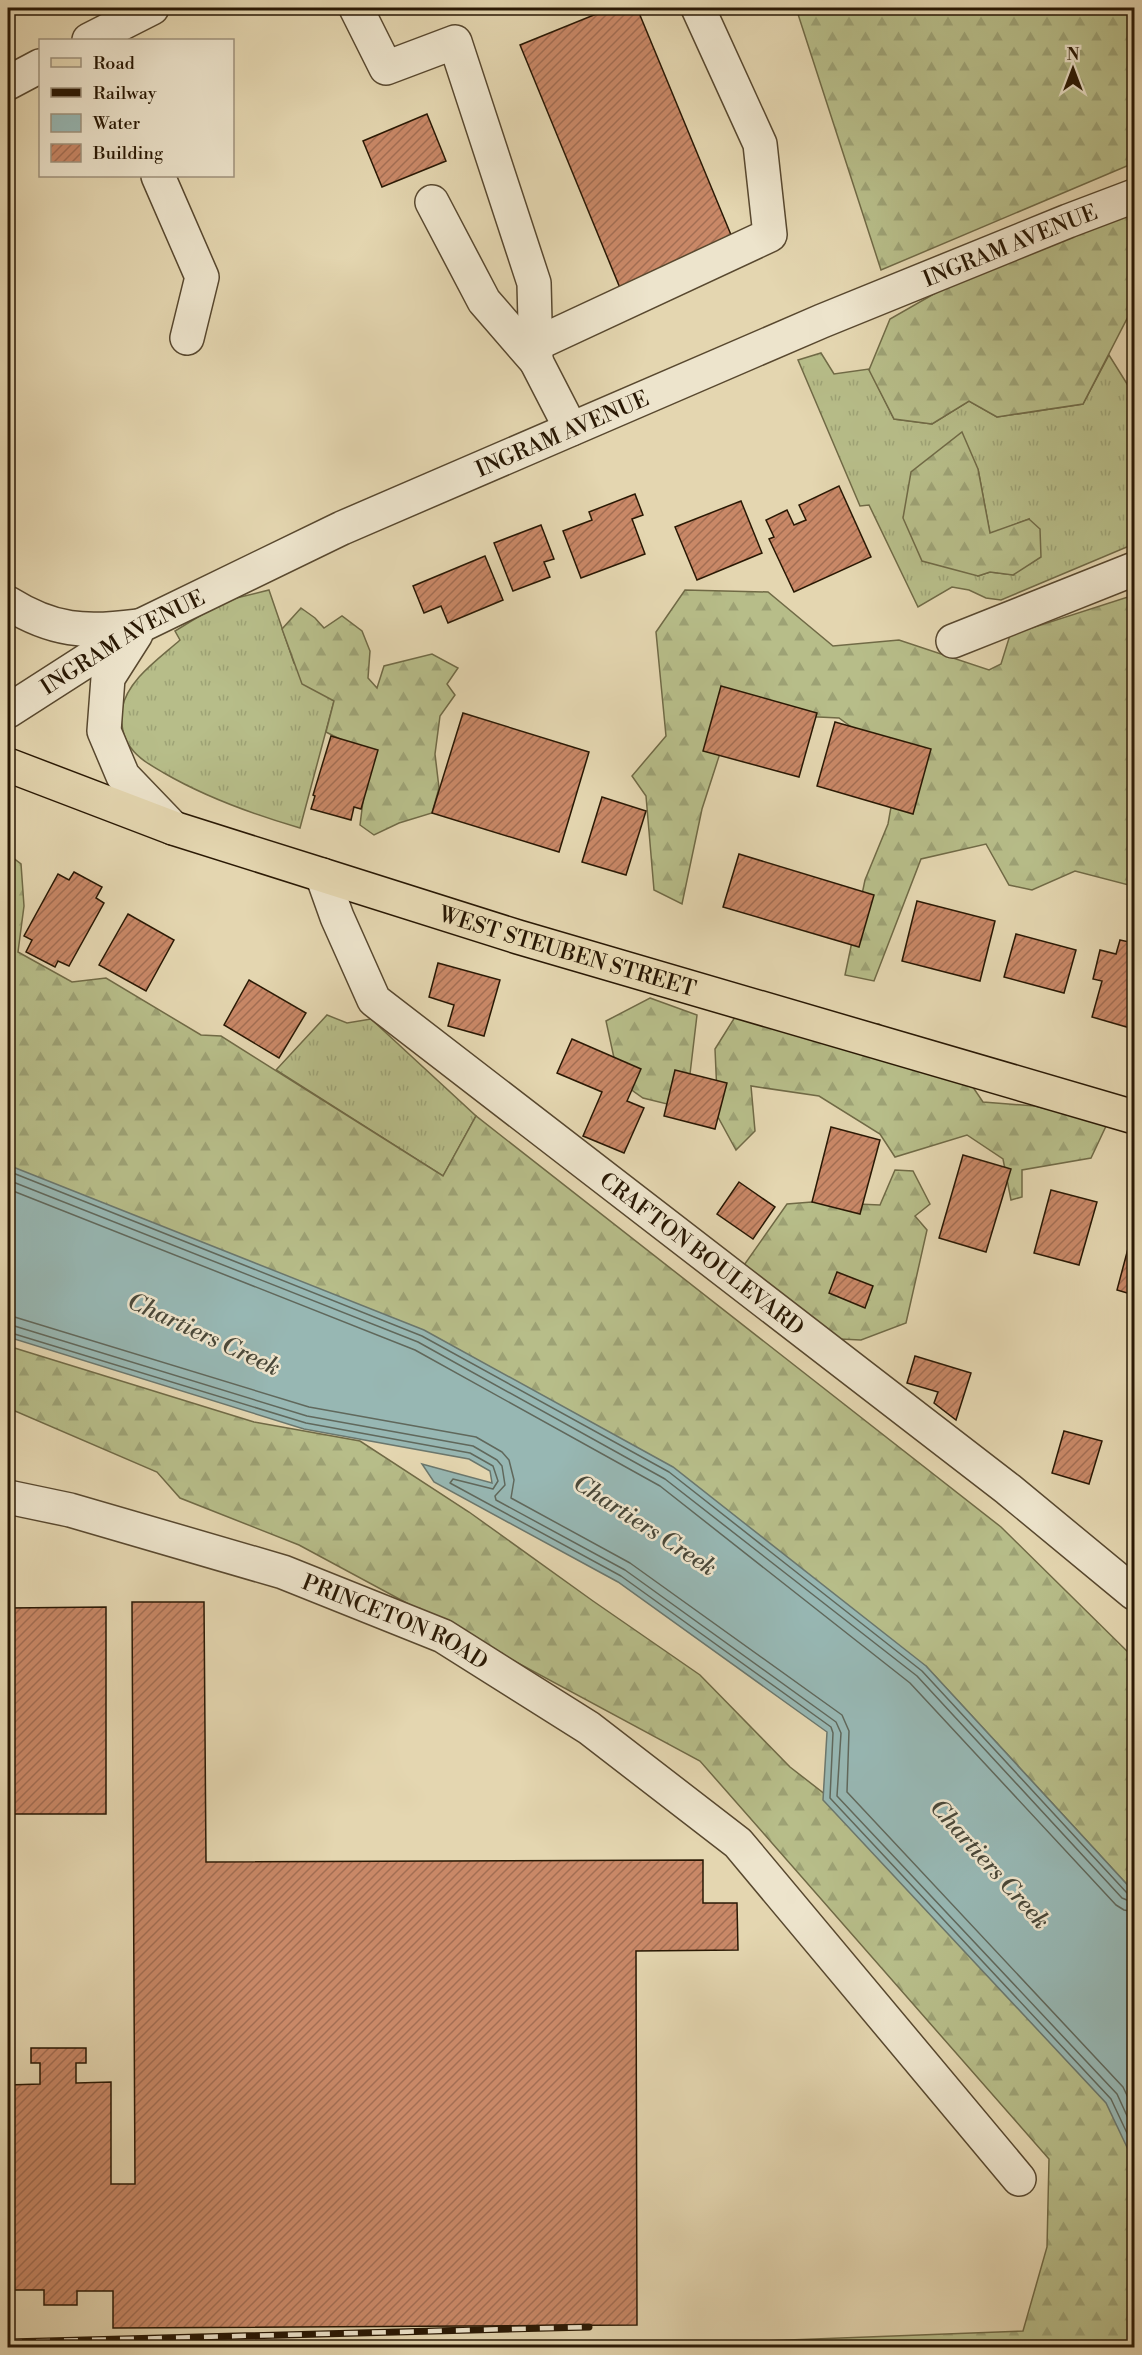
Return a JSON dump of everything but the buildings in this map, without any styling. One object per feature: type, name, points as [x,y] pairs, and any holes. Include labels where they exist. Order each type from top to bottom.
[{"type":"main road","name":"WEST STEUBEN STREET","points":[[8,765],[173,828],[518,937],[1134,1117]]},
{"type":"street","points":[[96,39],[152,8]]},
{"type":"street","points":[[356,8],[386,68],[455,42],[534,283],[536,352]]},
{"type":"street","points":[[536,352],[770,235],[760,144],[698,8]]},
{"type":"street","points":[[8,83],[39,67]]},
{"type":"street","points":[[158,177],[202,277],[187,338]]},
{"type":"street","name":"INGRAM AVENUE","points":[[8,711],[142,625],[342,528],[822,321],[1134,196]]},
{"type":"street","points":[[432,202],[484,301],[536,352],[571,429]]},
{"type":"street","points":[[953,641],[1134,569]]},
{"type":"street","points":[[8,603],[29,616],[67,628],[105,630],[142,625]]},
{"type":"street","points":[[142,625],[108,678],[104,731],[123,776],[173,828]]},
{"type":"street","name":"CRAFTON BOULEVARD","points":[[322,875],[337,917],[374,1000],[1008,1489],[1134,1593]]},
{"type":"street","name":"PRINCETON ROAD","points":[[8,1497],[70,1510],[283,1572],[443,1636],[589,1728],[738,1843],[1019,2179]]},
{"type":"green space","points":[[796,8],[1134,8],[1134,163],[881,270]]},
{"type":"green space","points":[[1134,210],[1134,305],[1083,404],[997,417],[969,401],[932,424],[894,419],[869,370],[890,319],[960,279]]},
{"type":"green space","points":[[821,353],[834,374],[869,369],[894,419],[932,424],[969,401],[997,417],[1083,404],[1109,355],[1134,395],[1134,544],[1001,600],[986,598],[969,590],[952,587],[918,607],[869,505],[860,506],[798,360]],"holes":[[[978,469],[990,534],[1029,519],[1014,575],[990,572],[978,576]]]},
{"type":"green space","points":[[962,432],[978,469],[990,533],[1029,519],[1040,529],[1041,557],[1013,575],[990,572],[978,576],[922,561],[903,518],[911,472]]},
{"type":"green space","points":[[269,590],[294,663],[334,701],[300,828],[230,805],[159,770],[134,752],[126,740],[122,724],[122,709],[130,689],[145,670],[180,640],[175,631],[224,601]]},
{"type":"green space","points":[[685,590],[768,592],[833,646],[899,640],[989,670],[1001,664],[1010,635],[1134,595],[1134,919],[1129,885],[1075,871],[1032,890],[1009,885],[986,844],[921,859],[874,981],[845,975],[865,880],[888,824],[899,762],[839,718],[733,713],[702,809],[682,904],[654,890],[646,796],[632,776],[666,736],[656,632]]},
{"type":"green space","points":[[301,608],[324,628],[342,616],[362,631],[370,651],[368,678],[377,688],[384,666],[432,654],[458,668],[447,684],[455,695],[440,716],[435,754],[439,788],[432,813],[399,823],[374,835],[360,825],[369,754],[326,732],[334,701],[302,684],[282,629]]},
{"type":"green space","points":[[8,854],[21,864],[24,906],[18,952],[72,982],[106,978],[201,1035],[221,1036],[443,1176],[476,1116],[1001,1527],[1134,1658],[1134,1892],[926,1666],[8,1166]]},
{"type":"green space","points":[[650,998],[697,1015],[690,1074],[667,1104],[643,1098],[619,1081],[606,1021]]},
{"type":"green space","points":[[327,1015],[347,1023],[371,1019],[476,1116],[443,1176],[276,1070]]},
{"type":"green space","points":[[735,1017],[879,1024],[911,1046],[947,1049],[983,1102],[1035,1106],[1107,1124],[1091,1158],[1022,1170],[1022,1197],[1011,1200],[1003,1159],[967,1135],[895,1157],[880,1134],[819,1096],[751,1086],[755,1131],[736,1150],[718,1117],[715,1049]]},
{"type":"green space","points":[[895,1170],[913,1171],[930,1204],[915,1216],[927,1230],[906,1323],[861,1340],[796,1337],[742,1268],[787,1204],[812,1202],[880,1205]]},
{"type":"green space","points":[[8,1346],[254,1422],[360,1441],[469,1512],[700,1675],[790,1767],[871,1830],[1134,2104],[1134,2347],[730,2347],[733,2342],[1023,2331],[1047,2247],[1049,2159],[700,1761],[299,1545],[180,1498],[157,1472],[8,1408]]},
{"type":"water","name":"Chartiers Creek","points":[[8,1165],[424,1330],[673,1467],[926,1666],[1134,1892],[1134,2162],[1106,2103],[823,1800],[827,1732],[618,1582],[434,1482],[422,1464],[492,1483],[490,1471],[469,1459],[304,1429],[8,1337]]},
{"type":"railway","points":[[8,2342],[589,2327]]}]
